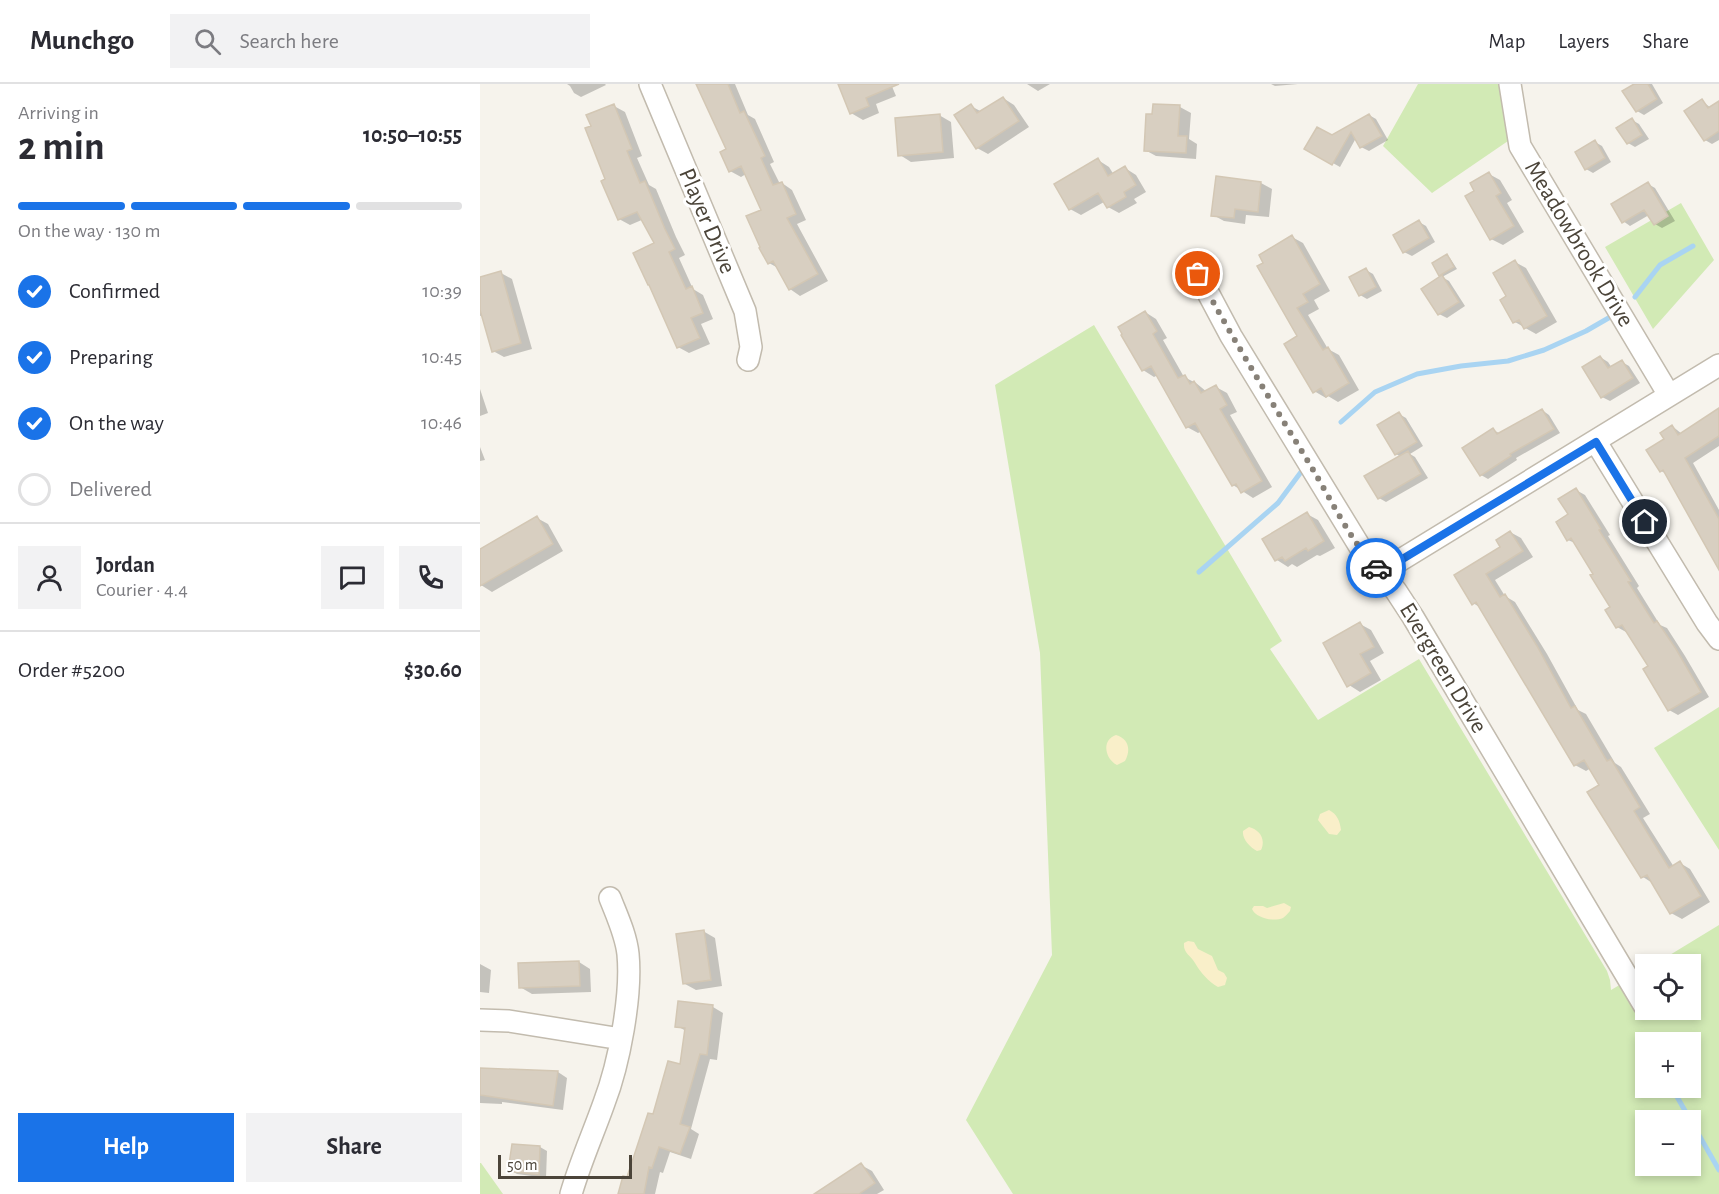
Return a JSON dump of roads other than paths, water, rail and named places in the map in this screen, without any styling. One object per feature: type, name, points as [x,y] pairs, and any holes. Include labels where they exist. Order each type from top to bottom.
[{"type":"street","name":"Player Drive","points":[[650,84],[746,311],[752,347],[748,360]]},
{"type":"street","name":"Meadowbrook Drive","points":[[1510,84],[1520,146],[1669,395]]},
{"type":"street","name":"Evergreen Drive","points":[[1198,274],[1231,336],[1360,547],[1413,617],[1635,990]]},
{"type":"street","points":[[1381,572],[1719,365]]},
{"type":"street","points":[[1596,442],[1719,639]]},
{"type":"street","points":[[571,1194],[605,1101],[621,1039],[627,991],[628,954],[610,898]]},
{"type":"street","points":[[480,1020],[509,1021],[621,1039]]},
{"type":"waterway","points":[[1635,297],[1660,265],[1693,246]]},
{"type":"waterway","points":[[1341,422],[1375,392],[1417,374],[1508,361],[1544,350],[1612,316]]},
{"type":"waterway","points":[[1199,572],[1278,503],[1301,472]]},
{"type":"waterway","points":[[1678,1098],[1719,1170]]}]
